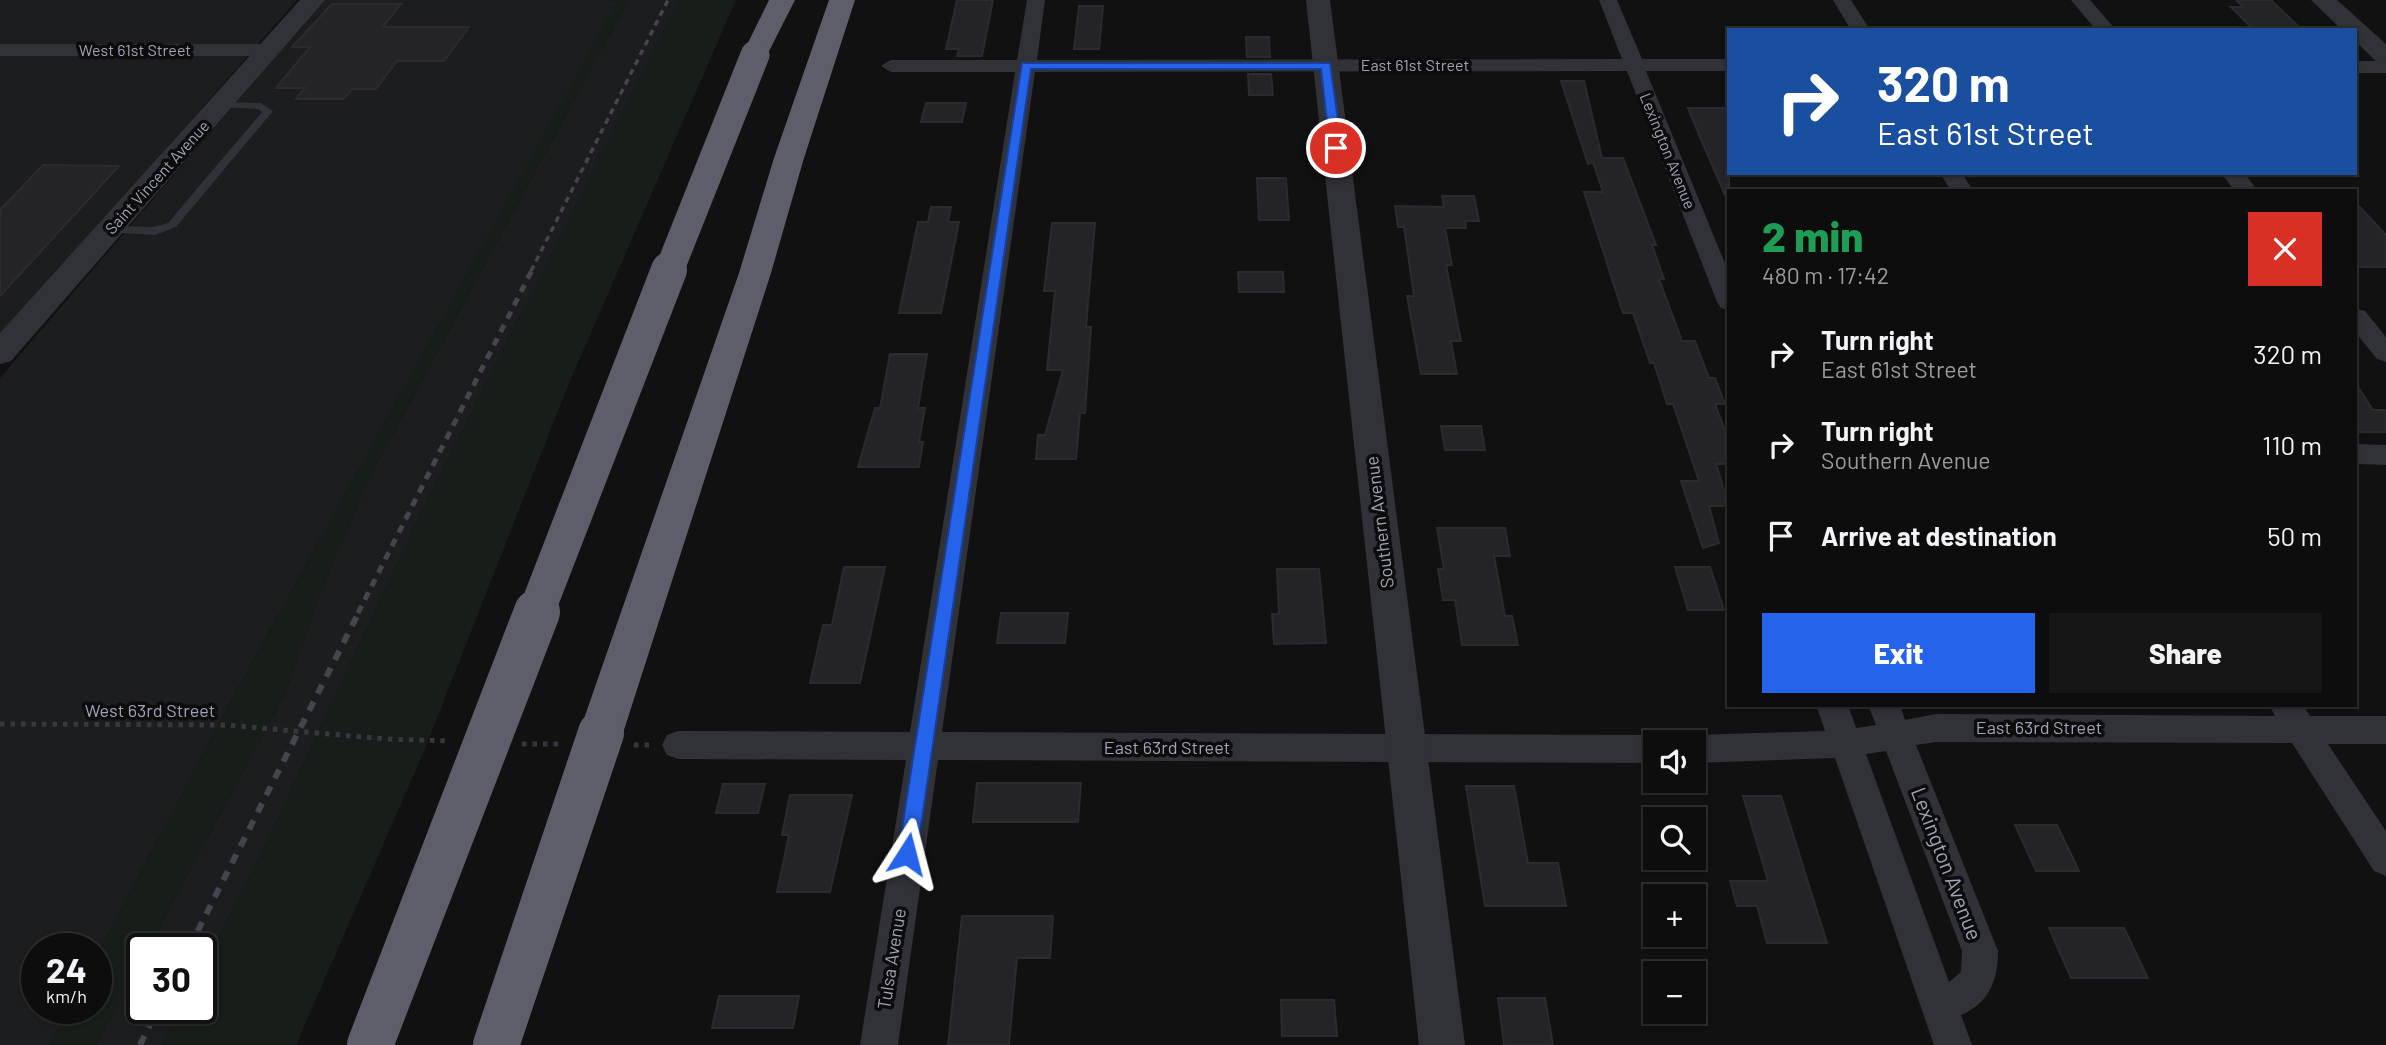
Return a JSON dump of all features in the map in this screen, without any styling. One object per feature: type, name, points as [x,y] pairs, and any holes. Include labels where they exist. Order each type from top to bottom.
[{"type":"highway","points":[[755,55],[771,0]]},
{"type":"highway","points":[[370,1045],[651,316],[755,55],[782,0]]},
{"type":"highway","points":[[496,1045],[755,273],[842,0]]},
{"type":"highway","points":[[823,55],[862,0]]},
{"type":"street","name":"Saint Vincent Avenue","points":[[0,353],[313,0]]},
{"type":"street","name":"Tulsa Avenue","points":[[879,1045],[1036,0]]},
{"type":"street","name":"Southern Avenue","points":[[1318,0],[1443,1045]]},
{"type":"street","name":"Lexington Avenue","points":[[1608,0],[1727,297]]},
{"type":"street","points":[[1842,0],[1860,28]]},
{"type":"street","points":[[2080,0],[2105,28]]},
{"type":"street","points":[[2323,0],[2354,28]]},
{"type":"street","points":[[2357,31],[2386,57]]},
{"type":"street","name":"West 61st Street","points":[[0,50],[269,50]]},
{"type":"street","name":"East 61st Street","points":[[891,66],[1727,65]]},
{"type":"street","points":[[2357,67],[2386,67]]},
{"type":"street","points":[[2234,175],[2245,189]]},
{"type":"street","points":[[2357,318],[2386,353]]},
{"type":"street","points":[[2357,454],[2386,455]]},
{"type":"street","points":[[1833,707],[1953,1045]]},
{"type":"street","points":[[2293,718],[2386,860]]},
{"type":"street","name":"East 63rd Street","points":[[1706,749],[1845,744],[1889,720],[1936,727],[2293,718],[2386,730]]},
{"type":"street","name":"Lexington Avenue","points":[[1889,720],[1980,951],[1981,966],[1971,991],[1956,1000],[1938,1003]]},
{"type":"street","name":"East 63rd Street","points":[[678,745],[1643,749]]},
{"type":"lane","points":[[109,230],[155,230],[172,225],[268,111],[261,106],[220,105]]},
{"type":"path","name":"West 63rd Street","points":[[0,724],[226,725],[299,731]]},
{"type":"shaded area","points":[[0,0],[297,0],[0,337]]},
{"type":"shaded area","points":[[324,0],[619,0],[236,692],[109,933],[21,933],[21,1024],[61,1024],[50,1045],[0,1045],[0,378]]},
{"type":"shaded area","points":[[585,0],[628,0],[370,476],[318,597],[286,691],[156,933],[126,933],[126,990],[112,1015],[112,933],[109,933],[236,692],[618,1]]},
{"type":"shaded area","points":[[628,0],[679,0],[417,522],[260,857],[217,939],[217,933],[156,933],[286,691],[318,597],[370,476]]},
{"type":"shaded area","points":[[679,0],[736,0],[567,388],[424,751],[296,1045],[162,1045],[173,1024],[217,1024],[217,939],[260,857],[417,522]]},
{"type":"shaded area","points":[[126,990],[126,1024],[173,1024],[162,1045],[96,1045],[107,1024],[112,1024],[112,1015]]},
{"type":"shaded area","points":[[61,1024],[107,1024],[96,1045],[50,1045]]},
{"type":"building","points":[[957,0],[993,0],[982,56],[957,56],[959,49],[946,49]]},
{"type":"building","points":[[2236,0],[2271,0],[2300,28],[2252,28],[2231,7],[2243,7]]},
{"type":"building","points":[[332,4],[401,4],[383,27],[469,27],[444,61],[397,61],[376,89],[352,89],[344,99],[296,99],[305,88],[276,88],[310,47],[292,47]]},
{"type":"building","points":[[1079,6],[1103,6],[1099,49],[1074,49]]},
{"type":"building","points":[[1246,37],[1269,37],[1270,57],[1247,57]]},
{"type":"building","points":[[1248,74],[1271,74],[1273,95],[1249,95]]},
{"type":"building","points":[[1561,81],[1584,81],[1602,158],[1623,158],[1656,245],[1652,245],[1664,279],[1659,279],[1682,341],[1695,341],[1709,378],[1715,378],[1725,404],[1715,404],[1727,436],[1727,464],[1716,464],[1727,506],[1709,506],[1719,543],[1703,548],[1681,481],[1699,481],[1673,404],[1667,404],[1654,363],[1650,363],[1633,313],[1623,313],[1584,192],[1603,192],[1593,162],[1588,164]]},
{"type":"building","points":[[926,103],[966,103],[962,122],[921,122]]},
{"type":"building","points":[[1688,108],[1727,108],[1727,199]]},
{"type":"building","points":[[43,165],[119,166],[0,296],[0,210]]},
{"type":"building","points":[[1257,178],[1286,178],[1289,220],[1259,220]]},
{"type":"building","points":[[1442,196],[1474,196],[1479,221],[1465,221],[1466,228],[1445,228],[1452,265],[1446,265],[1461,341],[1451,341],[1457,374],[1421,374],[1407,296],[1414,296],[1404,227],[1398,227],[1395,206],[1444,207]]},
{"type":"building","points":[[2357,204],[2386,235],[2386,267],[2357,267]]},
{"type":"building","points":[[931,207],[951,207],[948,222],[959,222],[941,313],[899,313],[918,222],[928,222]]},
{"type":"building","points":[[1052,223],[1095,223],[1086,327],[1091,327],[1085,413],[1080,413],[1076,459],[1036,459],[1038,435],[1045,435],[1063,370],[1047,370],[1055,291],[1044,291]]},
{"type":"building","points":[[1238,272],[1283,272],[1284,292],[1239,292]]},
{"type":"building","points":[[890,354],[927,354],[918,408],[925,408],[919,442],[923,442],[919,467],[858,467],[875,408],[880,408]]},
{"type":"building","points":[[2357,386],[2373,410],[2386,410],[2386,432],[2357,432]]},
{"type":"building","points":[[1441,426],[1481,426],[1485,450],[1445,450]]},
{"type":"building","points":[[1437,528],[1505,528],[1510,556],[1494,556],[1505,616],[1512,616],[1518,645],[1462,645],[1455,600],[1443,600],[1438,569],[1444,569]]},
{"type":"building","points":[[844,567],[885,567],[860,683],[810,683],[823,625],[832,625]]},
{"type":"building","points":[[1675,567],[1710,567],[1724,610],[1688,610]]},
{"type":"building","points":[[1277,569],[1319,569],[1326,643],[1274,644],[1272,614],[1279,614]]},
{"type":"building","points":[[1001,613],[1068,613],[1065,643],[997,643]]},
{"type":"building","points":[[977,783],[1081,783],[1078,822],[973,822]]},
{"type":"building","points":[[723,784],[765,784],[758,813],[716,813]]},
{"type":"building","points":[[1466,786],[1514,786],[1528,863],[1558,863],[1566,906],[1485,906]]},
{"type":"building","points":[[790,795],[852,795],[830,892],[777,892],[789,835],[782,835]]},
{"type":"building","points":[[1743,796],[1781,796],[1827,943],[1767,943],[1757,906],[1737,906],[1730,881],[1768,881]]},
{"type":"building","points":[[2015,825],[2057,825],[2079,871],[2036,871]]},
{"type":"building","points":[[962,916],[1053,916],[1050,958],[1017,958],[1009,1045],[948,1045]]},
{"type":"building","points":[[2049,928],[2124,928],[2148,978],[2071,978]]},
{"type":"building","points":[[719,996],[799,996],[793,1028],[712,1028]]},
{"type":"building","points":[[1498,998],[1545,998],[1553,1045],[1504,1045]]},
{"type":"building","points":[[1281,1000],[1334,1000],[1337,1036],[1282,1036]]},
{"type":"railway","points":[[531,271],[668,0]]},
{"type":"railway","points":[[358,613],[532,270]]},
{"type":"railway","points":[[197,933],[359,612]]},
{"type":"railway","points":[[140,1045],[150,1024]]},
{"type":"route","points":[[907,854],[1026,65],[1326,65],[1336,148]]}]
